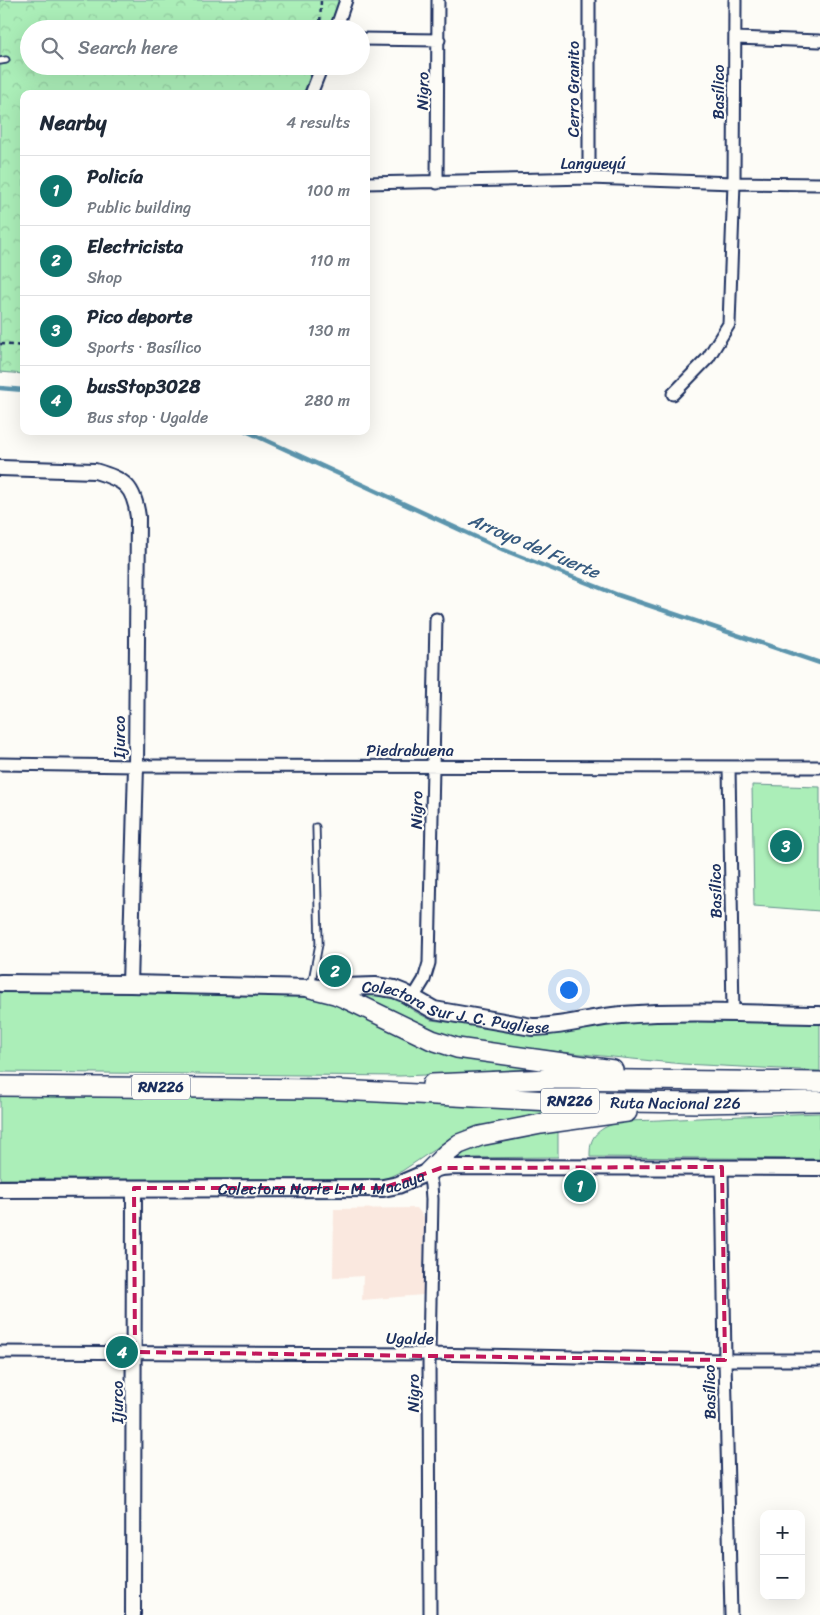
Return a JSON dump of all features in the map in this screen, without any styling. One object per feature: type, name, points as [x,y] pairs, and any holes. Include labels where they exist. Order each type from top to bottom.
[{"type":"highway","points":[[311,988],[342,997],[432,1040],[457,1048],[698,1081]]},
{"type":"highway","name":"Ruta Nacional 226","points":[[321,1089],[550,1079],[820,1082]]},
{"type":"highway","name":"Ruta Nacional 226","points":[[0,1086],[321,1089],[551,1101],[700,1103],[820,1101]]},
{"type":"highway","points":[[428,1172],[459,1144],[480,1136],[541,1124],[700,1103]]},
{"type":"main road","name":"Colectora Sur J. C. Pugliese","points":[[0,983],[311,988],[375,986],[394,989],[434,1010],[445,1013],[532,1027],[548,1027],[622,1015],[820,1015]]},
{"type":"main road","name":"Colectora Norte L. M. Macaya","points":[[0,1189],[383,1188],[398,1185],[428,1172]]},
{"type":"street","points":[[339,20],[346,0]]},
{"type":"street","name":"Nigro","points":[[437,183],[438,0]]},
{"type":"street","name":"Cerro Granito","points":[[589,0],[589,178]]},
{"type":"street","name":"Basílico","points":[[673,394],[708,358],[729,324],[734,184],[735,0]]},
{"type":"street","points":[[735,38],[820,41]]},
{"type":"street","points":[[370,39],[439,40]]},
{"type":"street","points":[[313,90],[318,75]]},
{"type":"street","name":"Langueyú","points":[[370,183],[437,183],[589,178],[734,184],[820,184]]},
{"type":"street","name":"Ijurco","points":[[0,468],[95,471],[115,478],[131,491],[135,499],[138,517],[136,766],[130,984]]},
{"type":"street","name":"Nigro","points":[[413,998],[424,980],[429,963],[436,619]]},
{"type":"street","name":"Piedrabuena","points":[[0,764],[136,766],[820,767]]},
{"type":"street","name":"Basílico","points":[[729,767],[733,1014]]},
{"type":"street","name":"Colectora Norte L. M. Macaya","points":[[428,1172],[454,1167],[820,1168]]},
{"type":"street","name":"Basílico","points":[[722,1167],[724,1360],[731,1615]]},
{"type":"street","name":"Nigro","points":[[428,1172],[432,1199],[429,1354],[430,1615]]},
{"type":"street","name":"Ijurco","points":[[133,1615],[134,1188]]},
{"type":"street","name":"Ugalde","points":[[0,1352],[429,1354],[820,1360]]},
{"type":"lane","points":[[311,988],[319,944],[316,827]]},
{"type":"path","points":[[320,20],[321,0]]},
{"type":"path","points":[[0,344],[20,346]]},
{"type":"highlighted area","points":[[722,1167],[725,1360],[135,1352],[134,1188],[383,1188],[441,1168]]},
{"type":"shaded area","points":[[417,1208],[424,1217],[423,1295],[362,1300],[363,1276],[333,1278],[334,1209]]},
{"type":"green space","points":[[0,0],[340,0],[332,20],[20,20],[20,75],[310,75],[305,90],[20,90],[20,374],[0,372]]},
{"type":"green space","points":[[752,785],[820,787],[820,911],[754,906]]},
{"type":"green space","points":[[0,988],[294,994],[323,999],[544,1068],[400,1076],[0,1072]]},
{"type":"green space","points":[[361,993],[383,994],[397,999],[431,1020],[519,1031],[612,1022],[820,1023],[820,1071],[683,1064],[457,1040],[424,1027],[393,1010],[367,999]]},
{"type":"green space","points":[[0,1096],[362,1100],[461,1106],[585,1110],[466,1132],[450,1139],[402,1171],[385,1179],[0,1179]]},
{"type":"green space","points":[[820,1113],[820,1159],[590,1157],[591,1144],[594,1137],[604,1128],[617,1123]]},
{"type":"green space","points":[[558,1129],[558,1157],[460,1158],[458,1153],[461,1148]]},
{"type":"waterway","name":"Arroyo del Fuerte","points":[[0,388],[20,390]]},
{"type":"waterway","name":"Arroyo del Fuerte","points":[[255,435],[504,550],[618,595],[820,663]]},
{"type":"place","name":"Pico deporte","points":[[786,846]]},
{"type":"place","name":"Electricista","points":[[335,971]]},
{"type":"place","name":"Policía","points":[[580,1186]]},
{"type":"place","name":"busStop3028","points":[[122,1352]]}]
